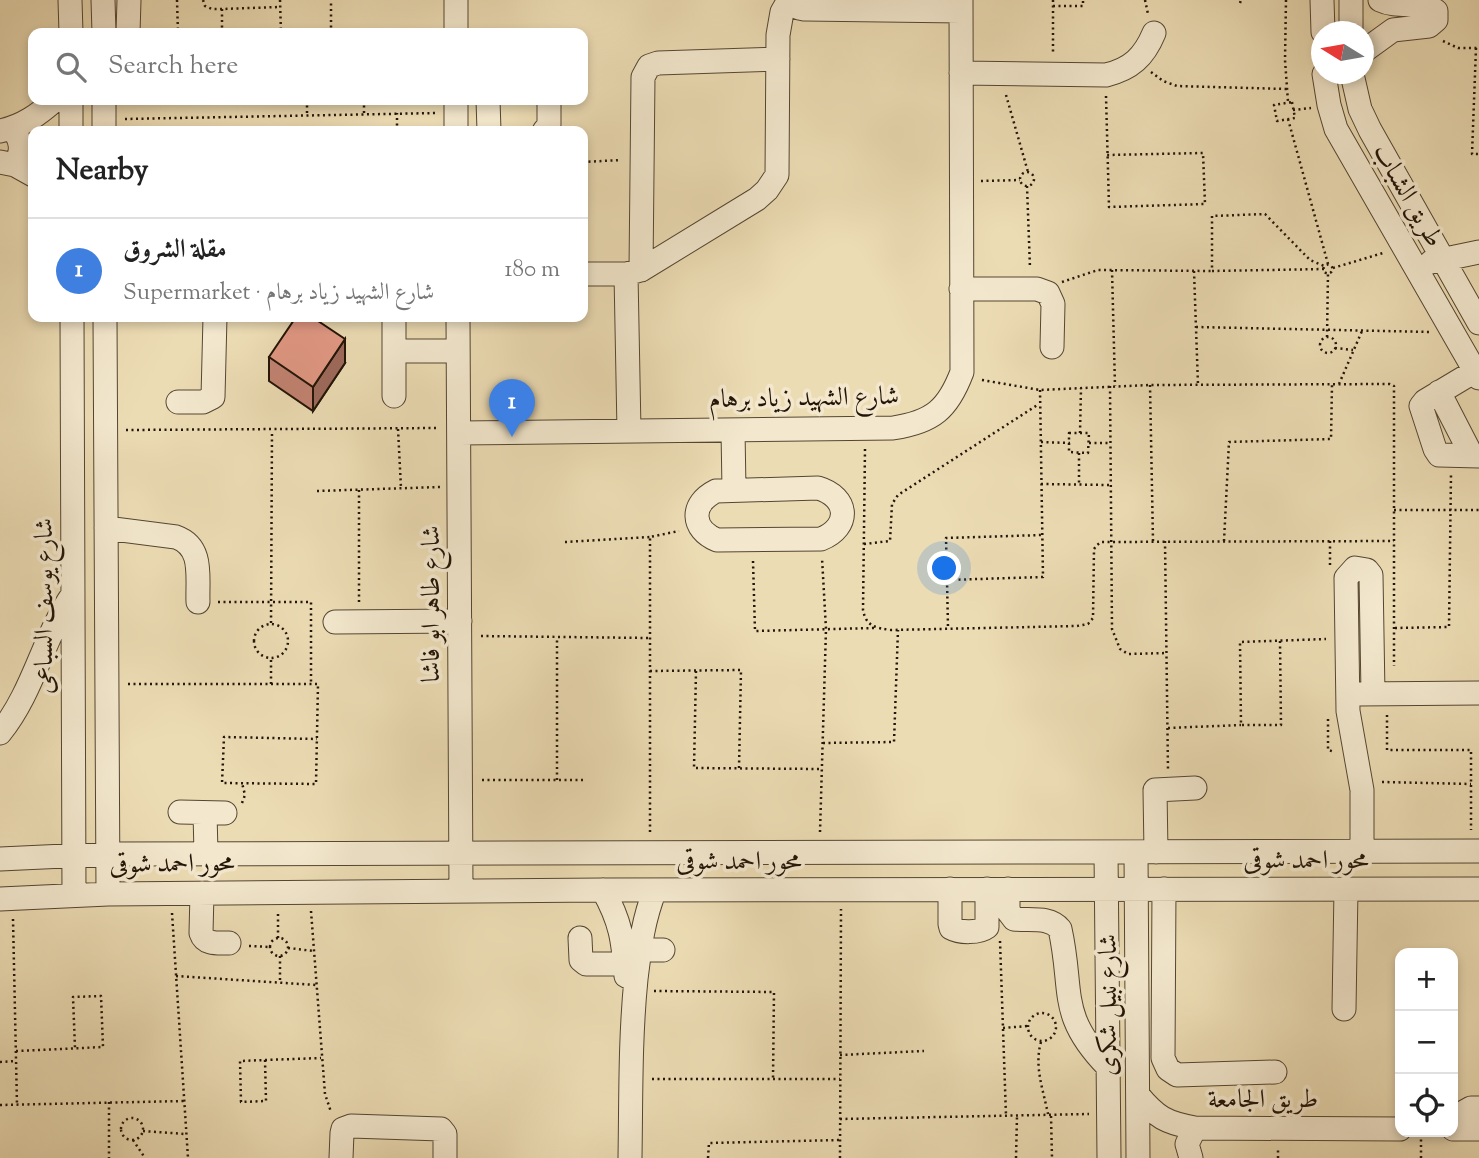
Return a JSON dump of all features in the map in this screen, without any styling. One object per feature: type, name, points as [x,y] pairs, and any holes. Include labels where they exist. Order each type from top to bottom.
[{"type":"street","points":[[71,0],[71,28]]},
{"type":"street","points":[[103,0],[103,28]]},
{"type":"street","points":[[128,28],[129,0]]},
{"type":"street","points":[[456,0],[456,28]]},
{"type":"street","points":[[588,274],[634,272],[757,200],[768,190],[777,175],[780,21],[790,0],[804,9],[961,6]]},
{"type":"street","points":[[1322,0],[1323,21]]},
{"type":"street","points":[[1351,0],[1351,21]]},
{"type":"street","points":[[1374,43],[1393,30],[1429,26],[1436,20],[1436,11],[1429,5],[1400,6],[1380,0]]},
{"type":"street","name":"شارع الشهيد زياد برهام","points":[[458,430],[893,428],[917,424],[938,412],[954,394],[962,372],[961,6]]},
{"type":"street","points":[[961,73],[1106,75],[1122,71],[1136,62],[1147,49],[1154,33]]},
{"type":"street","points":[[629,431],[634,272],[642,160],[643,77],[649,66],[658,63],[778,59]]},
{"type":"street","name":"طريق الشباب","points":[[1326,84],[1336,129],[1477,374]]},
{"type":"street","name":"طريق الشباب","points":[[1354,84],[1360,109],[1479,323]]},
{"type":"street","points":[[6,130],[37,117],[50,105]]},
{"type":"street","points":[[71,105],[71,126]]},
{"type":"street","points":[[488,105],[489,126]]},
{"type":"street","points":[[548,126],[549,105]]},
{"type":"street","points":[[6,130],[19,137],[22,146],[16,167]]},
{"type":"street","points":[[1409,256],[1443,259],[1479,252]]},
{"type":"street","points":[[961,289],[1037,289],[1048,293],[1053,304],[1052,347]]},
{"type":"street","name":"شارع يوسف السباعى","points":[[72,322],[74,894]]},
{"type":"street","points":[[105,322],[108,894]]},
{"type":"street","points":[[177,402],[203,402],[213,397],[215,322]]},
{"type":"street","points":[[394,322],[394,396]]},
{"type":"street","name":"شارع طاهر ابو فاشا","points":[[458,322],[461,891]]},
{"type":"street","points":[[394,351],[458,351]]},
{"type":"street","points":[[1467,456],[1439,392],[1477,374]]},
{"type":"street","points":[[733,430],[734,491]]},
{"type":"street","points":[[818,488],[830,492],[839,500],[843,512],[841,525],[833,535],[821,539],[717,540],[707,536],[700,527],[697,516],[699,505],[706,496],[716,491],[818,488]]},
{"type":"street","points":[[106,528],[185,540],[197,556],[198,602]]},
{"type":"street","points":[[1362,851],[1361,781],[1351,731],[1348,695],[1346,578],[1349,572],[1361,567],[1371,575],[1385,694]]},
{"type":"street","points":[[0,733],[28,690],[51,631],[73,594]]},
{"type":"street","points":[[335,622],[460,628]]},
{"type":"street","points":[[1348,695],[1479,693]]},
{"type":"street","points":[[1169,788],[1195,788]]},
{"type":"street","name":"شارع نبيل شكرى","points":[[1138,1158],[1137,889],[1146,852],[1153,795],[1155,790],[1169,788]]},
{"type":"street","points":[[180,813],[215,813],[206,853]]},
{"type":"street","name":"محور احمد شوقى","points":[[0,859],[108,853],[1475,851]]},
{"type":"street","name":"شارع نبيل شكرى","points":[[1106,852],[1109,1158]]},
{"type":"street","name":"محور احمد شوقى","points":[[6,899],[74,894],[841,889],[1346,889],[1475,894]]},
{"type":"street","points":[[950,889],[951,928],[959,931],[980,931],[987,927],[997,889]]},
{"type":"street","points":[[997,889],[1014,919],[1048,920],[1060,929],[1068,1002],[1076,1027],[1090,1049],[1108,1067]]},
{"type":"street","points":[[1164,889],[1164,1064],[1177,1075],[1275,1072]]},
{"type":"street","points":[[1344,1009],[1346,889]]},
{"type":"street","points":[[603,890],[632,957],[635,991],[631,1028]]},
{"type":"street","points":[[631,1158],[632,957],[655,890]]},
{"type":"street","points":[[202,893],[203,939],[207,942],[229,943]]},
{"type":"street","points":[[580,938],[581,960],[586,964],[663,950]]},
{"type":"street","points":[[1108,1030],[1138,1029]]},
{"type":"street","name":"طريق الجامعة","points":[[1138,1095],[1152,1112],[1172,1124],[1195,1128],[1395,1129]]},
{"type":"street","points":[[1458,1115],[1471,1108],[1479,1108]]},
{"type":"street","points":[[341,1158],[343,1129],[351,1126],[437,1128],[445,1134],[446,1158]]},
{"type":"street","points":[[1191,1158],[1187,1144],[1195,1128]]},
{"type":"street","points":[[1458,1129],[1479,1129]]},
{"type":"path","points":[[177,0],[178,28]]},
{"type":"path","points":[[203,0],[205,6],[212,9],[280,7]]},
{"type":"path","points":[[280,0],[281,28]]},
{"type":"path","points":[[331,0],[331,28]]},
{"type":"path","points":[[1053,0],[1053,76]]},
{"type":"path","points":[[1053,6],[1083,6],[1083,0]]},
{"type":"path","points":[[1286,0],[1284,60],[1288,102]]},
{"type":"path","points":[[222,9],[222,28]]},
{"type":"path","points":[[1429,26],[1441,40],[1458,48],[1478,48],[1472,154],[1479,154]]},
{"type":"path","points":[[1136,62],[1163,82],[1177,86],[1287,89]]},
{"type":"path","points":[[999,74],[1028,172],[1034,180],[1027,186]]},
{"type":"path","points":[[1106,75],[1107,155],[1109,206],[1205,204],[1203,153],[1107,155]]},
{"type":"path","points":[[1292,102],[1295,118],[1288,120],[1277,121],[1274,104],[1292,102]]},
{"type":"path","points":[[307,105],[307,115]]},
{"type":"path","points":[[364,105],[364,114]]},
{"type":"path","points":[[397,113],[397,126]]},
{"type":"path","points":[[104,117],[456,114]]},
{"type":"path","points":[[1288,120],[1328,274],[1328,330],[1327,337],[1321,342],[1321,350],[1328,353],[1335,348],[1354,350]]},
{"type":"path","points":[[588,162],[642,160]]},
{"type":"path","points":[[1020,180],[1024,173],[1028,172]]},
{"type":"path","points":[[961,182],[1020,180]]},
{"type":"path","points":[[1020,180],[1027,186]]},
{"type":"path","points":[[1027,186],[1037,289],[1085,274],[1112,270],[1333,268],[1409,256]]},
{"type":"path","points":[[1212,271],[1212,216],[1265,214],[1311,260],[1326,267]]},
{"type":"path","points":[[1328,274],[1333,268]]},
{"type":"path","points":[[1112,270],[1115,386]]},
{"type":"path","points":[[1194,271],[1198,384]]},
{"type":"path","points":[[1196,327],[1403,333],[1452,330]]},
{"type":"path","points":[[1339,384],[1362,331]]},
{"type":"path","points":[[1327,337],[1334,340],[1335,348]]},
{"type":"path","points":[[962,372],[978,380],[1040,390],[1198,384],[1394,386],[1394,628],[1385,694],[1387,750],[1471,750],[1475,851]]},
{"type":"path","points":[[1224,541],[1228,442],[1331,439],[1332,384]]},
{"type":"path","points":[[1150,385],[1153,541]]},
{"type":"path","points":[[1110,387],[1112,629],[1120,649],[1128,654],[1167,653]]},
{"type":"path","points":[[1080,433],[1081,388]]},
{"type":"path","points":[[947,580],[1043,577],[1040,390]]},
{"type":"path","points":[[864,544],[890,541],[892,504],[898,495],[1040,404]]},
{"type":"path","points":[[866,428],[863,610],[865,620],[874,628]]},
{"type":"path","points":[[271,623],[272,429]]},
{"type":"path","points":[[398,429],[401,488]]},
{"type":"path","points":[[106,430],[458,430]]},
{"type":"path","points":[[1069,433],[1080,433],[1089,433],[1088,453],[1069,452],[1069,433]]},
{"type":"path","points":[[1040,442],[1070,443]]},
{"type":"path","points":[[1089,443],[1110,443]]},
{"type":"path","points":[[1079,453],[1079,484]]},
{"type":"path","points":[[1394,628],[1449,627],[1450,511],[1467,456]]},
{"type":"path","points":[[1041,484],[1110,485]]},
{"type":"path","points":[[317,491],[459,487]]},
{"type":"path","points":[[359,490],[359,622]]},
{"type":"path","points":[[1394,510],[1479,510]]},
{"type":"path","points":[[565,542],[650,537],[700,527]]},
{"type":"path","points":[[947,628],[946,538],[1042,535]]},
{"type":"path","points":[[650,537],[650,853]]},
{"type":"path","points":[[820,852],[826,629],[821,539]]},
{"type":"path","points":[[753,540],[755,631],[1088,624],[1093,618],[1094,549],[1101,542],[1394,541]]},
{"type":"path","points":[[1165,541],[1169,788]]},
{"type":"path","points":[[198,602],[312,602],[311,684]]},
{"type":"path","points":[[271,623],[283,629],[288,641],[283,653],[271,659]]},
{"type":"path","points":[[271,623],[258,629],[253,641],[258,653],[271,659]]},
{"type":"path","points":[[460,628],[557,637],[650,638]]},
{"type":"path","points":[[823,743],[894,742],[898,630]]},
{"type":"path","points":[[557,637],[557,780]]},
{"type":"path","points":[[1241,726],[1240,642],[1329,639]]},
{"type":"path","points":[[1168,728],[1281,725],[1280,641]]},
{"type":"path","points":[[271,659],[271,684]]},
{"type":"path","points":[[650,671],[741,670],[739,768]]},
{"type":"path","points":[[696,671],[694,768],[822,769]]},
{"type":"path","points":[[107,684],[318,684],[317,739],[316,784],[222,783],[223,737],[317,739]]},
{"type":"path","points":[[461,780],[584,780]]},
{"type":"path","points":[[1361,781],[1471,784]]},
{"type":"path","points":[[840,1158],[841,889]]},
{"type":"path","points":[[277,892],[278,938]]},
{"type":"path","points":[[310,892],[325,1094],[329,1109],[343,1129]]},
{"type":"path","points":[[171,893],[188,1158]]},
{"type":"path","points":[[6,899],[17,1105]]},
{"type":"path","points":[[987,927],[996,934],[1000,942],[1006,1116]]},
{"type":"path","points":[[278,938],[285,941],[288,948]]},
{"type":"path","points":[[278,938],[270,947],[273,953],[279,956]]},
{"type":"path","points":[[279,956],[288,948],[314,951]]},
{"type":"path","points":[[279,956],[280,982]]},
{"type":"path","points":[[176,976],[317,985]]},
{"type":"path","points":[[635,991],[774,992],[773,1079]]},
{"type":"path","points":[[16,1051],[103,1047],[101,996],[73,997],[75,1048]]},
{"type":"path","points":[[1044,1013],[1053,1018],[1057,1028],[1047,1041],[1041,1042],[1031,1037],[1028,1026],[1033,1016],[1044,1013]]},
{"type":"path","points":[[1003,1028],[1028,1026]]},
{"type":"path","points":[[1041,1042],[1038,1069],[1050,1115],[1052,1158]]},
{"type":"path","points":[[840,1055],[924,1051]]},
{"type":"path","points":[[265,1060],[266,1101],[241,1102],[240,1061],[265,1060],[322,1058]]},
{"type":"path","points":[[0,1062],[16,1061]]},
{"type":"path","points":[[631,1079],[840,1079]]},
{"type":"path","points":[[0,1105],[184,1101]]},
{"type":"path","points":[[109,1102],[109,1158]]},
{"type":"path","points":[[840,1119],[1108,1114]]},
{"type":"path","points":[[1016,1158],[1017,1115]]},
{"type":"path","points":[[133,1140],[141,1136],[143,1127],[137,1119],[132,1118],[124,1123],[122,1132],[128,1139],[133,1140],[145,1158]]},
{"type":"path","points":[[143,1131],[186,1134]]},
{"type":"path","points":[[1421,1137],[1421,1158]]},
{"type":"path","points":[[708,1158],[709,1143],[840,1140]]},
{"type":"building","points":[[293,322],[320,322],[345,339],[313,387],[269,357]]},
{"type":"place","name":"مقلة الشروق","points":[[512,437]]}]
